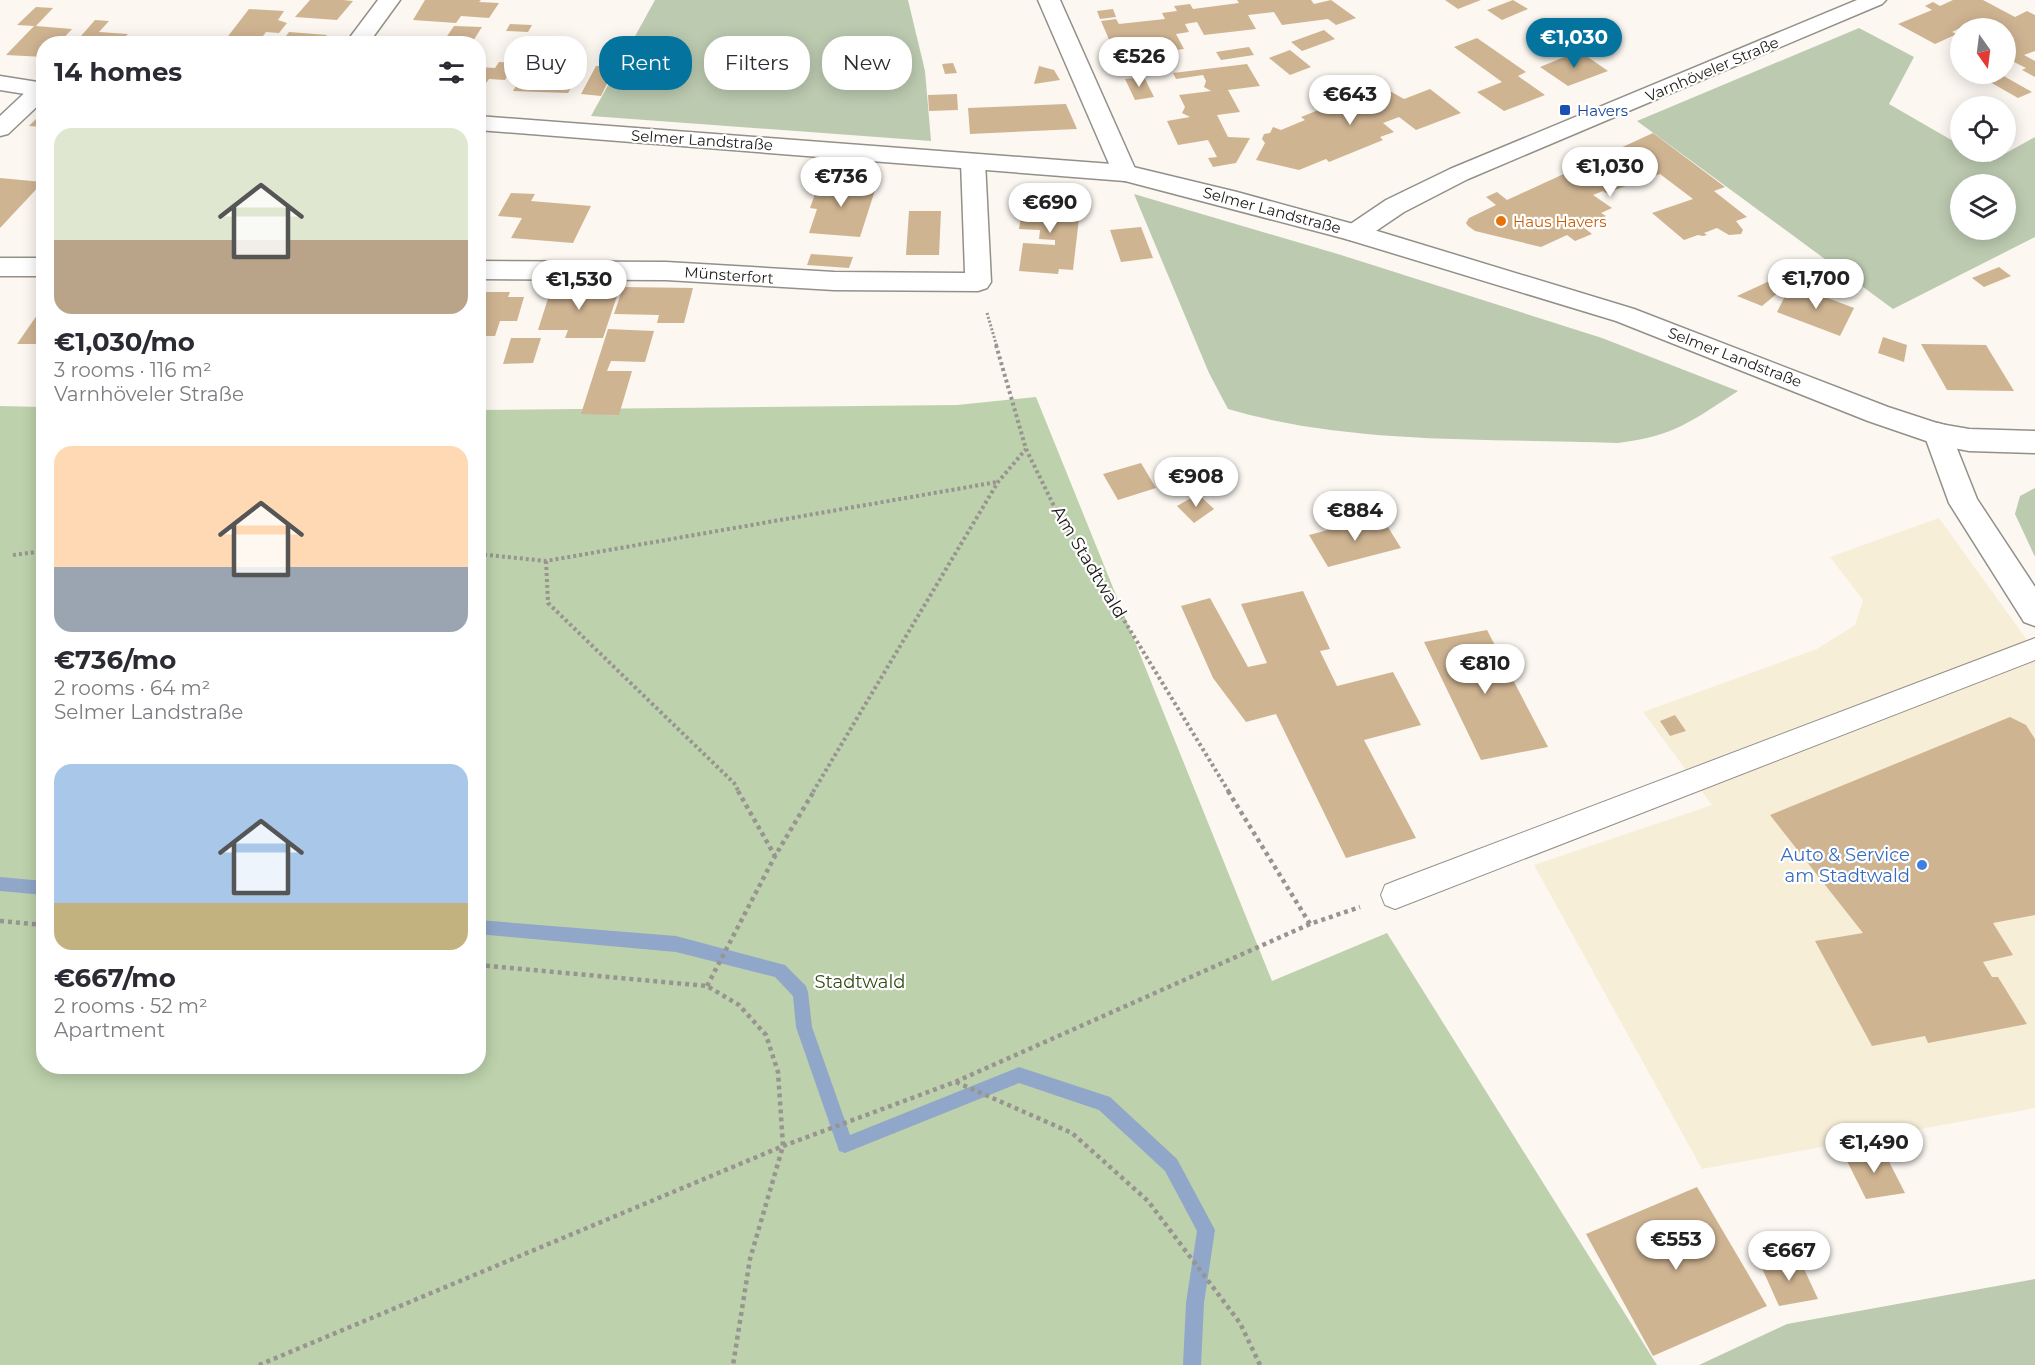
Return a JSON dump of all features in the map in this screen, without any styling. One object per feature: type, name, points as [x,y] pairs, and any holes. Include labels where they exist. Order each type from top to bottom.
[{"type":"street","points":[[362,36],[389,0]]},
{"type":"street","points":[[1049,0],[1125,173]]},
{"type":"street","name":"Varnhöveler Straße","points":[[1355,233],[1395,206],[1459,174],[1875,0]]},
{"type":"street","points":[[0,83],[36,89]]},
{"type":"street","points":[[0,129],[36,96]]},
{"type":"street","name":"Selmer Landstraße","points":[[486,124],[1125,173],[1238,200],[1355,233],[1625,315],[1878,414],[1938,434],[1989,441],[2035,442]]},
{"type":"street","points":[[973,161],[978,282]]},
{"type":"street","points":[[0,267],[36,267]]},
{"type":"street","name":"Münsterfort","points":[[486,270],[666,271],[834,281],[978,282]]},
{"type":"street","points":[[1938,434],[1964,503],[2035,613]]},
{"type":"lane","points":[[1395,895],[2035,649]]},
{"type":"path","name":"Am Stadtwald","points":[[978,282],[1026,449],[1053,504],[1310,924]]},
{"type":"path","points":[[707,986],[775,856],[998,482],[1026,449]]},
{"type":"path","points":[[486,555],[546,561],[998,482]]},
{"type":"path","points":[[12,555],[36,552]]},
{"type":"path","points":[[546,561],[548,603],[734,783],[775,856]]},
{"type":"path","points":[[259,1365],[783,1146],[956,1082],[1310,924],[1395,895]]},
{"type":"path","points":[[0,921],[36,924]]},
{"type":"path","points":[[486,966],[707,986],[739,1005],[766,1035],[778,1072],[783,1146],[750,1259],[733,1365]]},
{"type":"path","points":[[956,1082],[1072,1133],[1148,1201],[1240,1323],[1260,1365]]},
{"type":"shaded area","points":[[1939,518],[2035,651],[2035,1108],[1702,1169],[1534,865],[1712,805],[1643,712],[1817,649],[1855,625],[1863,600],[1830,557]]},
{"type":"green space","points":[[655,0],[908,0],[925,71],[931,141],[591,116],[605,90],[692,90],[692,36],[635,36]]},
{"type":"green space","points":[[1859,28],[1914,57],[1889,104],[1950,139],[1950,162],[2016,162],[2016,148],[2035,137],[2035,237],[1893,309],[1637,121]]},
{"type":"green space","points":[[1134,194],[1341,255],[1602,338],[1738,391],[1682,426],[1654,436],[1618,443],[1471,440],[1372,434],[1275,421],[1228,409],[1209,373]]},
{"type":"green space","name":"Stadtwald","points":[[1036,397],[1272,981],[1387,933],[1657,1365],[0,1365],[0,406],[36,407],[36,1074],[486,1074],[486,410],[957,405]]},
{"type":"green space","points":[[2035,488],[2035,557],[2015,514],[2020,496]]},
{"type":"green space","points":[[2035,1279],[2035,1365],[1699,1365],[1787,1324]]},
{"type":"building","points":[[310,0],[353,1],[337,20],[295,17]]},
{"type":"building","points":[[425,0],[481,0],[479,2],[499,3],[489,18],[461,16],[456,23],[413,20]]},
{"type":"building","points":[[1237,0],[1311,0],[1314,4],[1331,0],[1356,18],[1336,25],[1328,19],[1282,25],[1274,12],[1248,15],[1256,29],[1204,35],[1197,22],[1185,24],[1189,32],[1176,34],[1184,49],[1131,55],[1124,42],[1111,44],[1101,21],[1116,19],[1119,24],[1165,19],[1162,13],[1177,11],[1174,6],[1190,4],[1193,9],[1239,3]]},
{"type":"building","points":[[1445,0],[1481,0],[1458,9]]},
{"type":"building","points":[[1513,0],[1528,9],[1502,20],[1487,10]]},
{"type":"building","points":[[1953,0],[1983,0],[2015,17],[2027,11],[2035,15],[2035,51],[2024,55],[2035,61],[2035,77],[2022,70],[2026,68],[2016,63],[2016,18],[1950,18],[1950,37],[1935,44],[1898,24],[1932,10],[1925,6],[1933,2],[1940,6]]},
{"type":"building","points":[[36,7],[53,8],[36,26],[72,29],[65,36],[36,36],[36,57],[6,55],[34,26],[17,25]]},
{"type":"building","points":[[249,9],[284,11],[278,20],[287,23],[279,33],[266,32],[263,36],[228,36]]},
{"type":"building","points":[[1113,9],[1116,17],[1100,19],[1097,11]]},
{"type":"building","points":[[95,20],[109,21],[99,32],[128,34],[126,36],[81,36]]},
{"type":"building","points":[[1547,21],[1578,42],[1565,47],[1534,26]]},
{"type":"building","points":[[510,24],[532,25],[528,32],[506,31]]},
{"type":"building","points":[[454,26],[482,27],[476,36],[447,36]]},
{"type":"building","points":[[1324,30],[1335,39],[1302,51],[1291,42]]},
{"type":"building","points":[[289,32],[327,35],[326,36],[286,36]]},
{"type":"building","points":[[1477,38],[1526,72],[1518,76],[1545,95],[1504,111],[1477,92],[1502,82],[1454,47]]},
{"type":"building","points":[[1249,47],[1254,55],[1221,60],[1216,52]]},
{"type":"building","points":[[1290,50],[1311,67],[1290,75],[1269,58]]},
{"type":"building","points":[[1579,51],[1608,71],[1568,86],[1540,67]]},
{"type":"building","points":[[499,62],[504,62],[504,80],[489,79],[486,83],[486,67],[495,68]]},
{"type":"building","points":[[953,63],[957,73],[945,74],[942,64]]},
{"type":"building","points":[[1247,64],[1260,86],[1228,90],[1240,112],[1217,115],[1228,137],[1250,138],[1236,163],[1213,167],[1208,158],[1217,157],[1208,140],[1178,145],[1167,121],[1190,117],[1182,113],[1185,107],[1179,95],[1211,91],[1204,87],[1206,81],[1203,75],[1176,79],[1173,73]]},
{"type":"building","points":[[596,66],[599,66],[599,90],[604,90],[601,96],[581,94],[583,90],[587,90],[587,83]]},
{"type":"building","points":[[1039,66],[1054,70],[1060,80],[1034,84]]},
{"type":"building","points":[[1349,76],[1370,93],[1388,90],[1404,99],[1430,89],[1461,113],[1416,130],[1399,117],[1383,123],[1394,132],[1380,137],[1383,140],[1329,162],[1326,159],[1299,170],[1256,160],[1265,143],[1262,139],[1264,134],[1270,133],[1273,127],[1281,130],[1305,120],[1301,117],[1331,105],[1336,109],[1354,101],[1332,83]]},
{"type":"building","points":[[1144,77],[1154,97],[1135,100],[1125,79]]},
{"type":"building","points":[[2016,83],[2032,92],[2018,98],[1994,84]]},
{"type":"building","points":[[514,90],[570,90],[568,93]]},
{"type":"building","points":[[957,94],[958,110],[929,111],[928,95]]},
{"type":"building","points":[[1066,104],[1077,129],[970,134],[968,108]]},
{"type":"building","points":[[36,119],[36,126],[29,126]]},
{"type":"building","points":[[1653,133],[1725,187],[1714,191],[1747,217],[1736,221],[1743,230],[1741,234],[1729,235],[1717,228],[1704,233],[1707,235],[1698,235],[1684,240],[1652,213],[1693,199],[1660,174],[1606,193],[1603,191],[1593,195],[1612,208],[1601,213],[1606,216],[1583,227],[1592,234],[1575,241],[1567,235],[1541,247],[1475,231],[1466,223],[1469,218],[1496,205],[1486,197],[1497,192],[1507,200]]},
{"type":"building","points":[[0,178],[36,181],[36,189],[0,228]]},
{"type":"building","points":[[820,180],[877,184],[860,237],[809,233],[817,209],[810,208]]},
{"type":"building","points":[[511,193],[535,194],[531,201],[591,206],[573,243],[511,238],[522,218],[498,216]]},
{"type":"building","points":[[1024,197],[1081,201],[1073,270],[1059,269],[1058,274],[1019,271],[1023,243],[1055,245],[1055,240],[1039,239],[1040,230],[1019,229]]},
{"type":"building","points":[[909,211],[941,211],[939,255],[906,255]]},
{"type":"building","points":[[1141,227],[1153,258],[1121,262],[1110,230]]},
{"type":"building","points":[[811,254],[853,257],[849,268],[807,265]]},
{"type":"building","points":[[1999,267],[2011,276],[1984,287],[1972,278]]},
{"type":"building","points":[[1776,278],[1785,281],[1779,292],[1762,306],[1737,296]]},
{"type":"building","points":[[1791,284],[1854,308],[1840,336],[1777,312]]},
{"type":"building","points":[[552,286],[620,287],[603,338],[565,338],[568,330],[538,330]]},
{"type":"building","points":[[623,287],[693,288],[684,323],[657,323],[659,315],[614,314]]},
{"type":"building","points":[[486,292],[510,292],[508,297],[524,297],[517,321],[500,321],[495,336],[486,336]]},
{"type":"building","points":[[36,317],[36,344],[17,344]]},
{"type":"building","points":[[608,329],[654,331],[645,362],[611,361],[607,371],[632,371],[619,415],[581,414]]},
{"type":"building","points":[[1883,337],[1907,345],[1904,362],[1878,353]]},
{"type":"building","points":[[511,338],[541,338],[533,363],[503,364]]},
{"type":"building","points":[[1921,344],[1986,345],[2014,391],[1947,390]]},
{"type":"building","points":[[1141,463],[1156,488],[1118,500],[1103,474]]},
{"type":"building","points":[[1198,494],[1214,509],[1194,523],[1177,506]]},
{"type":"building","points":[[1381,516],[1401,548],[1328,567],[1309,535]]},
{"type":"building","points":[[1303,591],[1330,649],[1320,651],[1337,686],[1393,672],[1421,725],[1364,740],[1416,838],[1346,858],[1276,714],[1246,722],[1213,678],[1181,606],[1210,598],[1248,667],[1267,663],[1241,604]]},
{"type":"building","points":[[1487,630],[1548,747],[1481,760],[1424,642]]},
{"type":"building","points":[[1675,715],[1686,731],[1670,736],[1660,721]]},
{"type":"building","name":"Auto & Service am Stadtwald","points":[[2010,717],[2026,725],[2035,739],[2035,915],[1993,923],[2013,955],[1983,962],[1992,977],[1998,977],[2027,1024],[1928,1043],[1925,1036],[1872,1046],[1815,941],[1863,933],[1770,815]]},
{"type":"building","points":[[1882,1148],[1905,1193],[1866,1199],[1844,1155]]},
{"type":"building","points":[[1697,1187],[1767,1306],[1653,1356],[1586,1234]]},
{"type":"building","points":[[1799,1258],[1818,1299],[1779,1306],[1761,1266]]},
{"type":"waterway","points":[[0,884],[36,887]]},
{"type":"waterway","points":[[486,928],[676,944],[779,970],[800,992],[804,1027],[845,1145],[1019,1075],[1104,1103],[1171,1165],[1206,1230],[1195,1303],[1192,1365]]},
{"type":"place","name":"Havers","points":[[1565,110]]},
{"type":"place","name":"Haus Havers","points":[[1501,221]]},
{"type":"place","name":"Auto & Service am Stadtwald","points":[[1922,865]]}]
